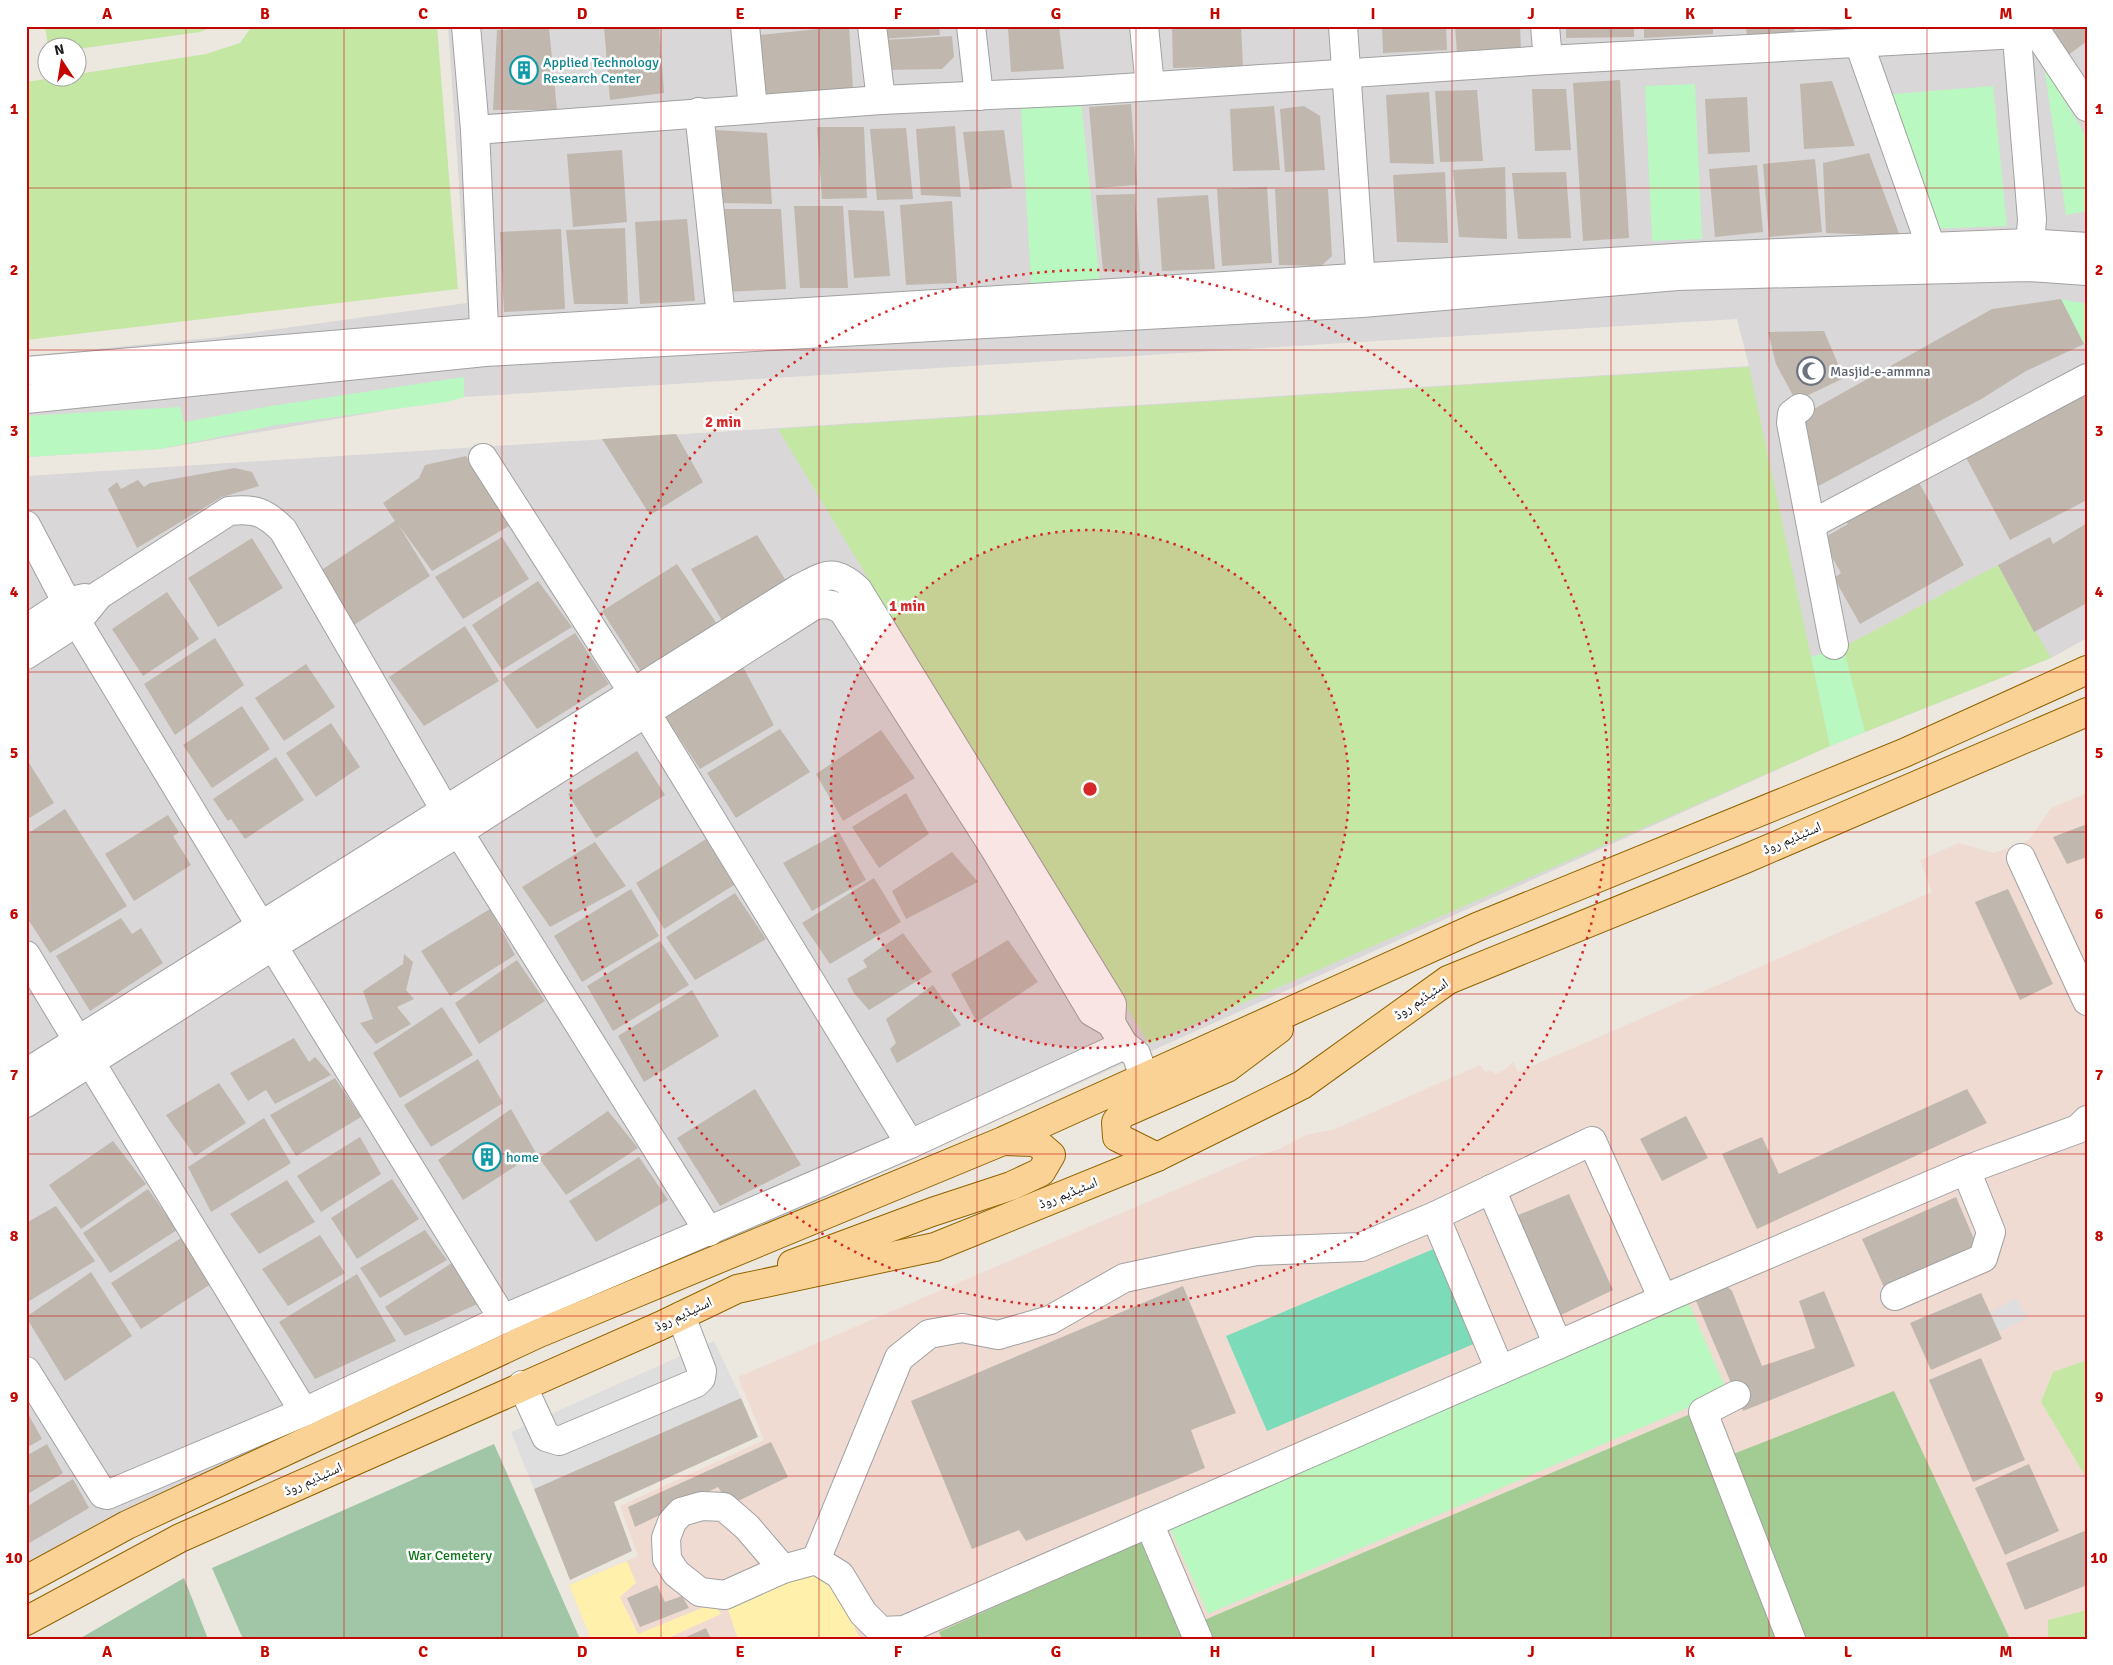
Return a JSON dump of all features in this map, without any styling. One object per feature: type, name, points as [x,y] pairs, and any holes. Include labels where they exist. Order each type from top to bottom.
[{"type":"main road","points":[[26,1580],[127,1525],[537,1334],[1003,1140],[1317,1001],[1477,927],[1904,753],[2087,670]]},
{"type":"main road","name":"اسٹیڈیم روڈ","points":[[26,1621],[180,1538],[522,1385],[682,1316],[737,1289],[935,1247],[1156,1157],[1302,1085],[1448,980],[1744,859],[2087,712]]},
{"type":"main road","points":[[1156,1157],[1117,1137],[1116,1122],[1122,1114],[1227,1068],[1317,1001]]},
{"type":"main road","points":[[737,1289],[806,1257],[1011,1186],[1041,1172],[1051,1155],[1036,1142],[1003,1140]]},
{"type":"street","points":[[466,26],[475,130],[485,342]]},
{"type":"street","points":[[745,26],[753,109]]},
{"type":"street","points":[[872,26],[881,100]]},
{"type":"street","points":[[971,26],[979,96]]},
{"type":"street","points":[[1144,26],[1150,86]]},
{"type":"street","points":[[1343,26],[1362,290]]},
{"type":"street","points":[[1545,26],[1548,60]]},
{"type":"street","points":[[475,130],[881,100],[1150,86],[1548,60],[1739,38],[1842,38],[2023,29]]},
{"type":"street","points":[[2023,29],[2087,106]]},
{"type":"street","points":[[2023,29],[2032,219],[2029,255]]},
{"type":"street","points":[[1842,38],[1932,247]]},
{"type":"street","points":[[699,112],[721,317]]},
{"type":"street","points":[[26,371],[1362,290],[1932,247],[2029,255],[2087,271]]},
{"type":"street","points":[[1676,267],[2029,255],[2087,247]]},
{"type":"street","points":[[26,399],[485,342],[721,317],[1362,290]]},
{"type":"street","points":[[1812,524],[2087,378]]},
{"type":"street","points":[[1800,408],[1792,414],[1791,422],[1834,645]]},
{"type":"street","points":[[483,458],[639,703],[910,1144]]},
{"type":"street","points":[[26,655],[72,612],[229,511],[248,509],[269,516],[282,530],[452,821],[709,1232]]},
{"type":"street","points":[[26,525],[72,612],[267,936],[503,1319]]},
{"type":"street","points":[[26,1103],[85,1052],[639,703],[813,606],[825,603],[834,604],[842,610],[996,851],[1092,1012],[1118,1034],[1136,1054],[1144,1077]]},
{"type":"street","points":[[26,629],[72,612]]},
{"type":"street","points":[[2022,858],[2087,1001]]},
{"type":"street","points":[[26,955],[304,1412]]},
{"type":"street","points":[[26,1371],[103,1494],[107,1495],[304,1412],[503,1319],[910,1144],[1118,1034]]},
{"type":"street","points":[[26,1072],[85,1052]]},
{"type":"street","points":[[783,1568],[816,1560],[840,1575],[862,1613],[881,1631],[904,1630],[1663,1299],[1966,1170],[2078,1129],[2087,1120]]},
{"type":"street","points":[[816,1560],[899,1358],[929,1334],[962,1328],[998,1335],[1050,1320],[1124,1278],[1194,1263],[1257,1251],[1361,1248],[1435,1216],[1592,1142],[1663,1299]]},
{"type":"street","points":[[1895,1296],[1983,1258],[1991,1232],[1966,1170]]},
{"type":"street","points":[[1491,1189],[1558,1345]]},
{"type":"street","points":[[1435,1216],[1500,1370]]},
{"type":"street","points":[[522,1385],[546,1437],[559,1441],[696,1384],[701,1378],[702,1371],[682,1316]]},
{"type":"street","points":[[1736,1395],[1703,1412],[1791,1639]]},
{"type":"street","points":[[1149,1523],[1198,1639]]},
{"type":"shaded area","points":[[448,26],[2087,26],[2087,638],[2051,658],[1830,746],[791,1213],[519,1325],[104,1520],[26,1565],[26,476],[1749,366],[1737,319],[464,397],[160,449],[26,457],[26,356],[219,337],[467,303]]},
{"type":"shaded area","points":[[2087,793],[2087,1639],[591,1639],[569,1585],[638,1556],[620,1506],[764,1440],[738,1377],[1250,1158],[1279,1149],[1306,1135],[1335,1129],[1480,1065],[1485,1072],[1490,1070],[1496,1074],[1506,1069],[1513,1061],[1518,1072],[1932,892],[1920,860],[1959,843],[1994,853],[2029,840],[2051,808]]},
{"type":"shaded area","points":[[2016,1298],[2027,1318],[1999,1332],[1989,1313]]},
{"type":"shaded area","points":[[714,1341],[741,1398],[534,1489],[511,1432]]},
{"type":"green space","points":[[45,26],[215,26],[200,32],[88,48],[88,38],[47,38]]},
{"type":"green space","points":[[252,26],[437,26],[458,289],[26,340],[26,82],[38,80],[38,88],[88,88],[88,72],[206,54],[240,43]]},
{"type":"green space","points":[[2044,66],[2087,138],[2087,211],[2066,215]]},
{"type":"green space","points":[[1695,84],[1702,239],[1652,241],[1645,86]]},
{"type":"green space","points":[[1993,86],[2007,226],[1929,229],[1881,95]]},
{"type":"green space","points":[[1080,91],[1101,294],[1032,298],[1020,93]]},
{"type":"green space","points":[[2061,299],[2087,304],[2087,342],[2084,344]]},
{"type":"green space","points":[[1749,367],[1830,746],[1149,1044],[778,429]]},
{"type":"green space","points":[[464,377],[464,397],[447,402],[276,425],[160,449],[26,457],[26,416],[180,407],[184,422],[271,406]]},
{"type":"green space","points":[[1998,565],[2051,658],[1865,732],[1843,647]]},
{"type":"green space","points":[[1843,647],[1865,732],[1830,746],[1811,657]]},
{"type":"green space","points":[[1436,1248],[1476,1343],[1267,1431],[1226,1336]]},
{"type":"green space","points":[[1689,1303],[1727,1391],[1208,1614],[1169,1526]]},
{"type":"green space","points":[[2087,1360],[2087,1479],[2041,1402],[2053,1372]]},
{"type":"green space","points":[[1894,1391],[2010,1639],[1800,1639],[1728,1456]]},
{"type":"green space","points":[[1695,1412],[1785,1639],[1210,1639],[1202,1621]]},
{"type":"green space","name":"War Cemetery","points":[[494,1444],[580,1639],[243,1639],[212,1568]]},
{"type":"green space","points":[[1148,1538],[1189,1639],[942,1639],[939,1632]]},
{"type":"green space","points":[[184,1578],[208,1639],[79,1639]]},
{"type":"green space","points":[[2087,1610],[2087,1639],[2048,1639],[2048,1620]]},
{"type":"sand","points":[[627,1561],[636,1583],[620,1597],[638,1634],[714,1603],[721,1614],[666,1639],[591,1639],[569,1585]]},
{"type":"sand","points":[[817,1572],[831,1585],[843,1601],[850,1613],[857,1633],[862,1639],[738,1639],[727,1607],[783,1577]]},
{"type":"building","points":[[604,26],[659,26],[664,93],[610,100]]},
{"type":"building","points":[[849,26],[853,89],[764,94],[759,35]]},
{"type":"building","points":[[879,26],[939,26],[940,35],[881,39]]},
{"type":"building","points":[[1059,26],[1064,69],[1011,72],[1008,28]]},
{"type":"building","points":[[1172,26],[1241,26],[1243,66],[1173,68]]},
{"type":"building","points":[[1382,26],[1446,26],[1447,50],[1383,53]]},
{"type":"building","points":[[1455,26],[1520,26],[1521,50],[1457,53]]},
{"type":"building","points":[[1566,26],[1634,26],[1634,37],[1566,38]]},
{"type":"building","points":[[1644,26],[1713,26],[1713,34],[1644,38]]},
{"type":"building","points":[[1746,26],[1794,26],[1795,36],[1747,37]]},
{"type":"building","points":[[2041,26],[2087,26],[2087,41],[2063,59]]},
{"type":"building","name":"Applied Technology Research Center","points":[[549,28],[557,110],[493,110],[497,30]]},
{"type":"building","points":[[952,36],[954,57],[942,69],[884,70],[884,40]]},
{"type":"building","points":[[1620,80],[1629,238],[1583,241],[1573,83]]},
{"type":"building","points":[[1832,81],[1855,146],[1804,149],[1800,84]]},
{"type":"building","points":[[1532,89],[1566,89],[1571,150],[1535,151]]},
{"type":"building","points":[[1477,90],[1483,161],[1440,162],[1435,91]]},
{"type":"building","points":[[1429,92],[1434,164],[1390,163],[1386,95]]},
{"type":"building","points":[[1747,97],[1750,152],[1708,154],[1705,99]]},
{"type":"building","points":[[1131,104],[1137,185],[1096,188],[1089,107]]},
{"type":"building","points":[[1274,106],[1280,170],[1233,171],[1230,109]]},
{"type":"building","points":[[1304,106],[1320,116],[1325,170],[1285,172],[1280,109]]},
{"type":"building","points":[[955,126],[961,197],[921,195],[916,129]]},
{"type":"building","points":[[817,127],[864,127],[867,198],[822,199]]},
{"type":"building","points":[[906,128],[913,199],[877,200],[870,129]]},
{"type":"building","points":[[716,130],[767,133],[772,204],[723,203]]},
{"type":"building","points":[[1004,130],[1012,188],[970,190],[963,132]]},
{"type":"building","points":[[622,150],[627,222],[573,227],[567,154]]},
{"type":"building","points":[[1869,153],[1900,236],[1826,233],[1823,163]]},
{"type":"building","points":[[1815,159],[1822,232],[1769,237],[1763,164]]},
{"type":"building","points":[[1757,165],[1763,232],[1715,237],[1709,169]]},
{"type":"building","points":[[1505,167],[1507,239],[1459,237],[1453,170]]},
{"type":"building","points":[[1445,172],[1448,243],[1397,242],[1393,175]]},
{"type":"building","points":[[1566,172],[1571,238],[1518,239],[1512,173]]},
{"type":"building","points":[[1267,187],[1272,263],[1222,266],[1217,189]]},
{"type":"building","points":[[1275,189],[1328,189],[1332,256],[1321,266],[1279,265]]},
{"type":"building","points":[[1135,194],[1140,272],[1103,271],[1096,195]]},
{"type":"building","points":[[1208,195],[1215,269],[1162,271],[1157,198]]},
{"type":"building","points":[[952,201],[957,283],[906,285],[900,205]]},
{"type":"building","points":[[794,206],[843,206],[848,288],[800,288]]},
{"type":"building","points":[[721,209],[781,209],[786,289],[727,292]]},
{"type":"building","points":[[848,210],[884,211],[890,276],[854,278]]},
{"type":"building","points":[[687,219],[695,301],[640,304],[635,222]]},
{"type":"building","points":[[625,228],[628,304],[574,304],[566,230]]},
{"type":"building","points":[[561,229],[565,309],[504,312],[500,232]]},
{"type":"building","points":[[2061,299],[2084,344],[2026,371],[1983,398],[1811,490],[1796,419],[1992,309]]},
{"type":"building","name":"Masjid-e-ammna","points":[[1824,331],[1844,378],[1796,401],[1776,364],[1768,332]]},
{"type":"building","points":[[2087,384],[2087,500],[2010,540],[1963,452]]},
{"type":"building","points":[[676,434],[703,482],[650,515],[602,439]]},
{"type":"building","points":[[466,456],[509,526],[432,571],[398,524],[430,576],[354,625],[320,571],[395,521],[383,503],[419,478],[425,465]]},
{"type":"building","points":[[235,468],[252,472],[259,486],[222,497],[137,548],[108,489],[117,482],[121,489],[138,480],[144,487],[150,483]]},
{"type":"building","points":[[1916,477],[1964,565],[1860,624],[1834,578],[1841,573],[1822,539],[1848,524],[1843,517]]},
{"type":"building","points":[[2087,523],[2087,603],[2034,632],[1998,565],[2050,537],[2053,544]]},
{"type":"building","points":[[757,535],[790,587],[723,622],[691,569]]},
{"type":"building","points":[[502,537],[529,579],[463,619],[435,577]]},
{"type":"building","points":[[252,538],[283,588],[218,627],[188,578]]},
{"type":"building","points":[[677,564],[719,627],[642,673],[602,611]]},
{"type":"building","points":[[538,581],[572,627],[502,670],[472,625]]},
{"type":"building","points":[[167,592],[199,639],[143,676],[112,629]]},
{"type":"building","points":[[465,626],[499,681],[424,726],[389,677]]},
{"type":"building","points":[[575,633],[609,684],[537,729],[502,679]]},
{"type":"building","points":[[215,638],[244,685],[175,735],[144,684]]},
{"type":"building","points":[[306,664],[335,707],[284,741],[255,698]]},
{"type":"building","points":[[743,667],[774,725],[700,769],[664,715]]},
{"type":"building","points":[[242,706],[270,749],[212,788],[183,745]]},
{"type":"building","points":[[331,723],[360,767],[316,797],[286,753]]},
{"type":"building","points":[[780,729],[810,772],[736,818],[707,773]]},
{"type":"building","points":[[881,730],[915,778],[843,821],[816,774]]},
{"type":"building","points":[[637,751],[665,795],[596,838],[568,794]]},
{"type":"building","points":[[276,757],[304,800],[245,839],[231,819],[228,821],[213,799]]},
{"type":"building","points":[[26,758],[54,803],[26,820]]},
{"type":"building","points":[[906,793],[929,834],[879,868],[852,827]]},
{"type":"building","points":[[65,809],[127,906],[50,953],[26,916],[26,835]]},
{"type":"building","points":[[168,815],[179,832],[173,836],[191,865],[134,901],[105,854]]},
{"type":"building","points":[[2087,824],[2087,857],[2067,864],[2053,837]]},
{"type":"building","points":[[839,832],[866,880],[812,911],[783,863]]},
{"type":"building","points":[[706,839],[734,885],[664,929],[636,883]]},
{"type":"building","points":[[595,842],[626,886],[550,927],[522,887]]},
{"type":"building","points":[[952,852],[978,882],[906,919],[892,891]]},
{"type":"building","points":[[874,878],[901,922],[830,964],[802,923]]},
{"type":"building","points":[[631,889],[659,936],[582,982],[554,936]]},
{"type":"building","points":[[2008,889],[2053,984],[2020,1000],[1975,902]]},
{"type":"building","points":[[735,893],[766,939],[695,980],[666,937]]},
{"type":"building","points":[[490,909],[515,955],[450,996],[421,951]]},
{"type":"building","points":[[121,918],[132,934],[141,928],[163,963],[90,1011],[56,956]]},
{"type":"building","points":[[903,933],[932,972],[869,1010],[854,993],[847,979],[867,967],[863,960]]},
{"type":"building","points":[[1008,940],[1038,982],[977,1022],[951,974]]},
{"type":"building","points":[[660,941],[689,985],[613,1031],[587,986]]},
{"type":"building","points":[[404,954],[413,962],[406,990],[414,999],[397,1007],[411,1024],[376,1044],[360,1023],[373,1019],[363,991],[403,964]]},
{"type":"building","points":[[517,960],[545,1001],[479,1044],[455,1003]]},
{"type":"building","points":[[933,985],[961,1025],[897,1063],[890,1049],[896,1043],[886,1019]]},
{"type":"building","points":[[692,990],[719,1036],[644,1082],[618,1036]]},
{"type":"building","points":[[442,1007],[473,1055],[400,1098],[373,1053]]},
{"type":"building","points":[[294,1038],[309,1062],[315,1057],[331,1075],[275,1104],[266,1090],[248,1101],[230,1073]]},
{"type":"building","points":[[478,1059],[503,1103],[431,1147],[404,1105]]},
{"type":"building","points":[[335,1078],[361,1117],[296,1156],[270,1115]]},
{"type":"building","points":[[219,1083],[246,1123],[195,1156],[166,1115]]},
{"type":"building","points":[[755,1089],[801,1165],[720,1206],[677,1138]]},
{"type":"building","points":[[1967,1089],[1987,1123],[1757,1229],[1722,1154],[1762,1137],[1779,1174]]},
{"type":"building","name":"home","points":[[511,1109],[536,1153],[463,1200],[438,1160]]},
{"type":"building","points":[[608,1111],[638,1148],[566,1195],[539,1158]]},
{"type":"building","points":[[1686,1116],[1708,1158],[1662,1181],[1640,1139]]},
{"type":"building","points":[[264,1118],[291,1163],[211,1212],[188,1167]]},
{"type":"building","points":[[360,1137],[381,1174],[321,1212],[297,1176]]},
{"type":"building","points":[[113,1141],[146,1184],[81,1229],[49,1185]]},
{"type":"building","points":[[639,1157],[668,1200],[596,1242],[569,1201]]},
{"type":"building","points":[[392,1179],[419,1219],[357,1259],[331,1218]]},
{"type":"building","points":[[287,1180],[315,1222],[259,1254],[230,1214]]},
{"type":"building","points":[[148,1189],[177,1230],[110,1273],[83,1233]]},
{"type":"building","points":[[1569,1194],[1613,1290],[1559,1316],[1516,1216]]},
{"type":"building","points":[[1956,1197],[1977,1246],[1884,1287],[1862,1239]]},
{"type":"building","points":[[56,1206],[95,1261],[26,1303],[26,1223]]},
{"type":"building","points":[[425,1230],[447,1260],[380,1298],[360,1268]]},
{"type":"building","points":[[320,1235],[345,1273],[288,1306],[262,1269]]},
{"type":"building","points":[[181,1238],[211,1284],[141,1329],[111,1283]]},
{"type":"building","points":[[453,1262],[480,1303],[405,1336],[385,1307]]},
{"type":"building","points":[[91,1272],[132,1336],[65,1381],[26,1317]]},
{"type":"building","points":[[357,1274],[396,1341],[315,1379],[279,1322]]},
{"type":"building","points":[[1725,1284],[1732,1291],[1762,1366],[1815,1348],[1799,1301],[1824,1291],[1855,1366],[1743,1411],[1696,1301],[1702,1294]]},
{"type":"building","points":[[1183,1286],[1236,1413],[1191,1430],[1205,1468],[1026,1541],[1019,1530],[972,1549],[911,1401]]},
{"type":"building","points":[[1981,1293],[2002,1339],[1931,1370],[1910,1323]]},
{"type":"building","points":[[1981,1358],[2025,1460],[1973,1482],[1929,1380]]},
{"type":"building","points":[[741,1398],[758,1437],[614,1502],[632,1551],[570,1580],[534,1489]]},
{"type":"building","points":[[26,1410],[42,1439],[26,1448]]},
{"type":"building","points":[[771,1442],[788,1477],[730,1505],[718,1487],[635,1527],[628,1507]]},
{"type":"building","points":[[47,1444],[63,1473],[26,1495],[26,1456]]},
{"type":"building","points":[[2029,1464],[2059,1531],[2005,1555],[1975,1488]]},
{"type":"building","points":[[73,1479],[89,1508],[26,1545],[26,1507]]},
{"type":"building","points":[[2087,1530],[2087,1585],[2025,1610],[2006,1563]]},
{"type":"building","points":[[657,1585],[665,1602],[682,1596],[689,1608],[640,1627],[627,1598]]},
{"type":"building","points":[[706,1628],[711,1639],[682,1639]]},
{"type":"place","name":"Applied Technology Research Center","points":[[524,70]]},
{"type":"place","name":"Masjid-e-ammna","points":[[1811,371]]},
{"type":"place","name":"home","points":[[487,1157]]}]
